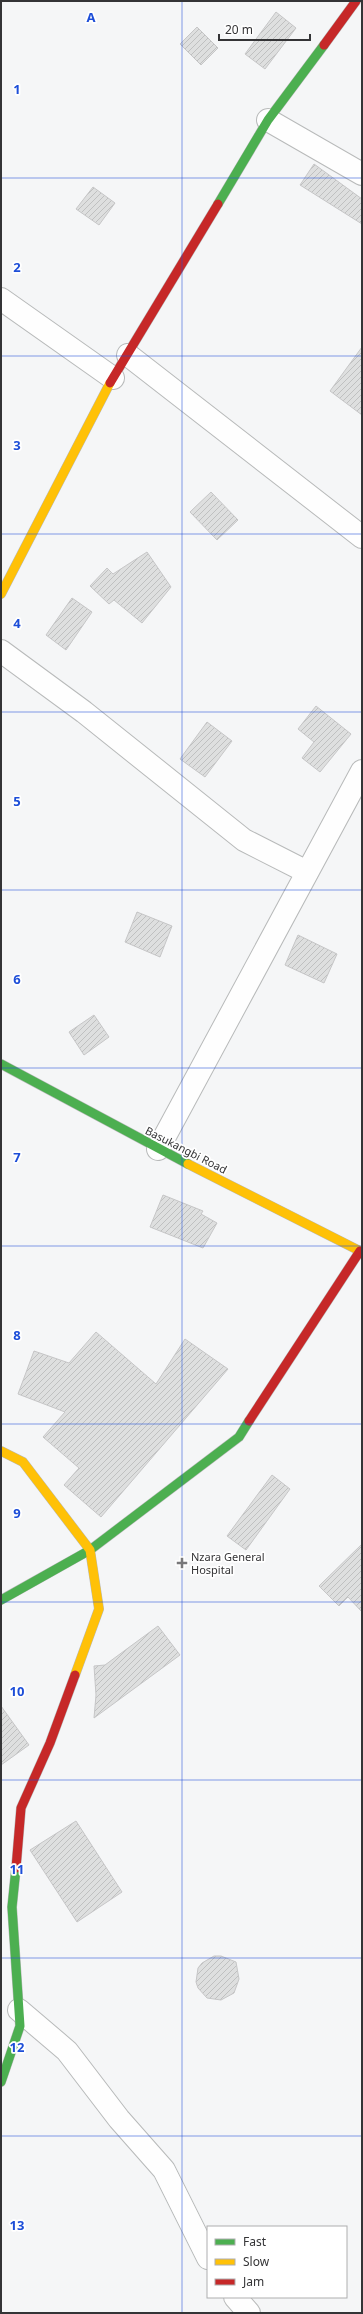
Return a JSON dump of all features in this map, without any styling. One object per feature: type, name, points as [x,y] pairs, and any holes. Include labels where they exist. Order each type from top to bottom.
[{"type":"street","points":[[1,594],[113,378],[268,120],[356,1]]},
{"type":"street","points":[[268,120],[362,174]]},
{"type":"street","points":[[1,299],[113,378]]},
{"type":"street","points":[[128,355],[362,537]]},
{"type":"street","points":[[1,651],[84,712],[244,840],[307,872]]},
{"type":"street","points":[[158,1150],[362,771]]},
{"type":"street","name":"Basukangbi Road","points":[[1,1064],[158,1150],[361,1252]]},
{"type":"street","points":[[1,1600],[90,1550],[239,1437],[361,1252]]},
{"type":"street","points":[[1,1451],[23,1462],[90,1550],[99,1609],[50,1743],[21,1808],[12,1907],[20,2026],[1,2082]]},
{"type":"street","points":[[19,2010],[67,2051],[119,2119],[164,2170],[207,2256]]},
{"type":"street","points":[[236,2298],[249,2313]]},
{"type":"building","points":[[276,12],[296,28],[265,69],[245,54]]},
{"type":"building","points":[[197,27],[218,48],[201,65],[180,44]]},
{"type":"building","points":[[314,164],[362,199],[362,224],[300,185]]},
{"type":"building","points":[[93,187],[115,203],[99,225],[76,209]]},
{"type":"building","points":[[362,347],[362,415],[330,391]]},
{"type":"building","points":[[211,492],[238,520],[217,540],[190,512]]},
{"type":"building","points":[[147,552],[171,587],[142,623],[114,600],[109,604],[90,586],[107,568],[113,574]]},
{"type":"building","points":[[72,598],[92,612],[66,650],[46,635]]},
{"type":"building","points":[[316,706],[351,734],[320,772],[302,758],[314,742],[298,729]]},
{"type":"building","points":[[207,722],[232,741],[205,777],[180,759]]},
{"type":"building","points":[[137,912],[172,926],[160,957],[125,942]]},
{"type":"building","points":[[298,935],[337,954],[324,983],[285,965]]},
{"type":"building","points":[[94,1015],[109,1037],[84,1055],[69,1032]]},
{"type":"building","points":[[163,1195],[203,1211],[201,1214],[217,1223],[203,1248],[150,1227]]},
{"type":"building","points":[[96,1332],[156,1384],[185,1339],[228,1369],[101,1517],[64,1485],[79,1468],[43,1437],[65,1412],[18,1394],[34,1351],[69,1363]]},
{"type":"building","points":[[272,1475],[290,1489],[246,1550],[227,1536]]},
{"type":"building","points":[[362,1544],[362,1612],[348,1597],[339,1606],[319,1586]]},
{"type":"building","points":[[158,1626],[180,1655],[94,1718],[96,1695],[94,1666],[105,1665]]},
{"type":"building","points":[[1,1706],[29,1745],[1,1765]]},
{"type":"building","points":[[76,1821],[122,1892],[77,1922],[30,1850]]},
{"type":"building","points":[[214,1956],[221,1956],[236,1962],[239,1979],[234,1993],[221,2000],[207,1998],[198,1988],[196,1982],[198,1968],[202,1963]]},
{"type":"traffic: fast","points":[[218,204],[268,120],[324,45]]},
{"type":"traffic: fast","points":[[1,1064],[188,1164]]},
{"type":"traffic: fast","points":[[1,1600],[90,1550],[239,1437],[249,1421]]},
{"type":"traffic: fast","points":[[1,2082],[20,2026],[12,1907],[16,1868]]},
{"type":"traffic: slow","points":[[1,594],[110,383]]},
{"type":"traffic: slow","points":[[188,1164],[362,1252]]},
{"type":"traffic: slow","points":[[1,1451],[23,1462],[90,1550],[99,1609],[75,1675]]},
{"type":"traffic: jam","points":[[324,45],[356,1]]},
{"type":"traffic: jam","points":[[110,383],[218,204]]},
{"type":"traffic: jam","points":[[249,1421],[360,1251]]},
{"type":"traffic: jam","points":[[16,1868],[21,1808],[50,1743],[75,1675]]},
{"type":"place","name":"Nzara General Hospital","points":[[182,1563]]}]
